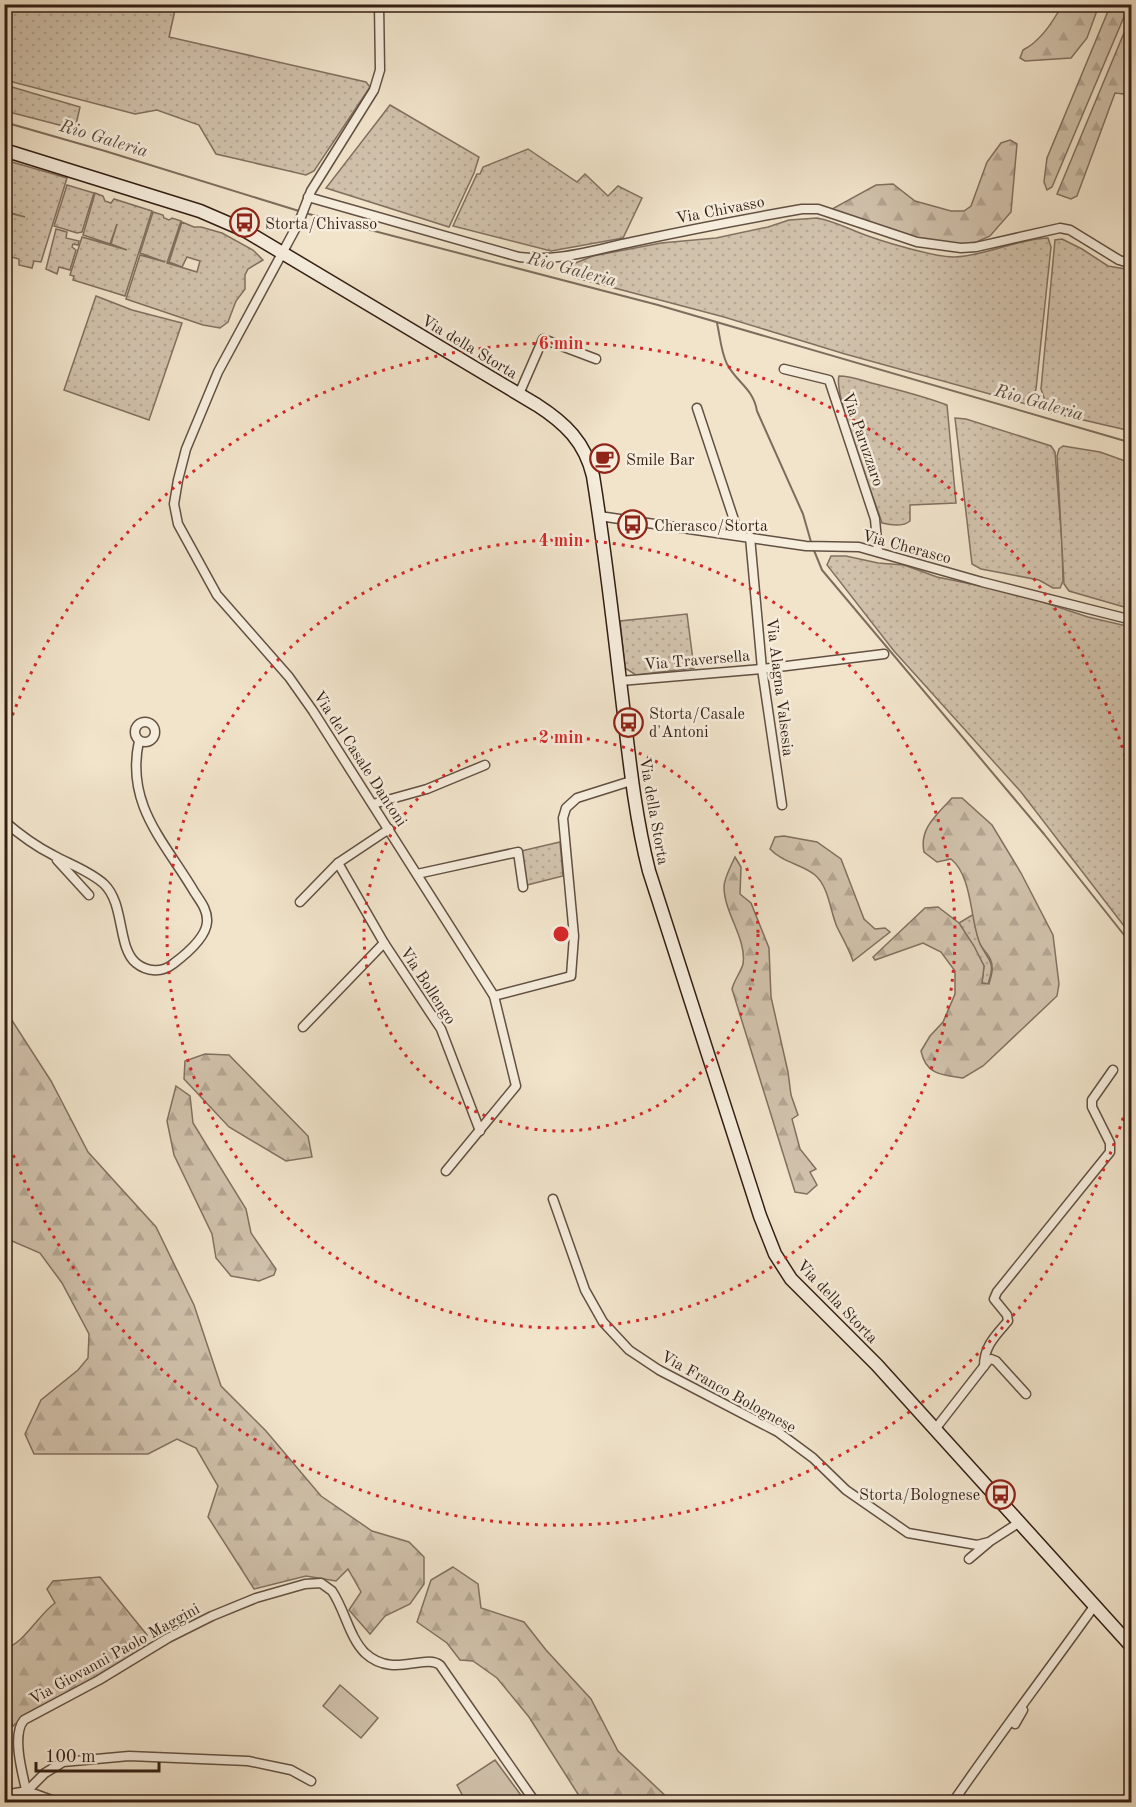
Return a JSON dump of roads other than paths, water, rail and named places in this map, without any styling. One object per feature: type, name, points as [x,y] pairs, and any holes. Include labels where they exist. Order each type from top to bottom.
[{"type":"main road","name":"Via della Storta","points":[[4,150],[200,211],[244,230],[556,417],[578,440],[590,464],[599,516],[631,781],[640,836],[658,904],[760,1216],[776,1254],[791,1279],[878,1365],[1131,1647]]},
{"type":"street","points":[[281,253],[298,222],[308,197],[362,112],[376,84],[381,62],[379,4]]},
{"type":"street","name":"Via Chivasso","points":[[308,197],[530,259],[566,257],[802,208],[818,209],[917,242],[961,249],[1060,228],[1070,230],[1119,260],[1131,264]]},
{"type":"street","name":"Via del Casale Dantoni","points":[[281,253],[218,372],[202,408],[180,472],[175,513],[178,524],[217,595],[301,693],[494,996],[516,1086],[480,1131]]},
{"type":"street","points":[[519,394],[543,339],[596,359]]},
{"type":"street","name":"Via Paruzzaro","points":[[784,369],[829,380],[875,519],[878,552]]},
{"type":"street","points":[[697,408],[739,536]]},
{"type":"street","name":"Via Cherasco","points":[[599,516],[806,546],[859,548],[1131,621]]},
{"type":"street","name":"Via Alagna Valsesia","points":[[750,537],[762,669],[782,805]]},
{"type":"street","name":"Via Traversella","points":[[620,681],[762,669],[884,654]]},
{"type":"street","points":[[4,821],[26,839],[93,876],[110,890],[115,901],[128,954],[142,967],[155,971],[171,966],[202,935],[207,921],[204,908],[157,836],[141,801],[136,776],[139,741]]},
{"type":"street","points":[[373,804],[427,789],[484,765]]},
{"type":"street","points":[[494,996],[571,976],[574,936],[563,832],[564,812],[577,798],[631,781]]},
{"type":"street","points":[[300,902],[338,863],[388,829]]},
{"type":"street","points":[[417,874],[518,852],[523,887]]},
{"type":"street","points":[[52,855],[89,895]]},
{"type":"street","name":"Via Bollengo","points":[[338,863],[384,943],[432,1012],[445,1036],[480,1131]]},
{"type":"street","points":[[303,1026],[384,943]]},
{"type":"street","points":[[984,1366],[984,1354],[988,1346],[1008,1321],[1007,1315],[994,1299],[997,1292],[1110,1152],[1110,1143],[1092,1107],[1092,1100],[1113,1070]]},
{"type":"street","points":[[446,1172],[480,1131]]},
{"type":"street","name":"Via Franco Bolognese","points":[[553,1199],[585,1290],[603,1322],[629,1350],[659,1370],[778,1432],[813,1458],[846,1490],[908,1533],[970,1545],[981,1544],[993,1539]]},
{"type":"street","points":[[936,1428],[991,1359],[996,1361],[1026,1394]]},
{"type":"street","name":"Via Franco Bolognese","points":[[969,1559],[993,1539],[1020,1522]]},
{"type":"street","name":"Via Giovanni Paolo Maggini","points":[[29,1803],[18,1739],[19,1728],[24,1720],[99,1680],[183,1630],[247,1601],[309,1583],[325,1585],[335,1595],[359,1645],[372,1658],[398,1666],[430,1661],[442,1667],[535,1803]]},
{"type":"street","points":[[953,1803],[1014,1714],[1035,1689],[1095,1605]]},
{"type":"street","points":[[1015,1724],[1035,1689]]},
{"type":"street","points":[[27,1791],[45,1773],[63,1762],[124,1756],[248,1761],[291,1770],[311,1781]]},
{"type":"street","points":[[4,1795],[27,1791],[57,1803]]},
{"type":"waterway","name":"Rio Galeria","points":[[4,122],[299,211]]},
{"type":"waterway","name":"Rio Galeria","points":[[305,213],[658,305],[1132,443]]},
{"type":"waterway","points":[[717,323],[725,359],[731,371],[755,403],[803,514],[811,542]]},
{"type":"waterway","points":[[813,548],[822,570],[1044,834],[1132,945]]},
{"type":"place","name":"Storta/Chivasso","points":[[244,223]]},
{"type":"place","name":"Smile Bar","points":[[605,459]]},
{"type":"place","name":"Cherasco/Storta","points":[[633,525]]},
{"type":"place","name":"Storta/Casale d'Antoni","points":[[628,722]]},
{"type":"place","name":"Storta/Bolognese","points":[[1001,1494]]}]
